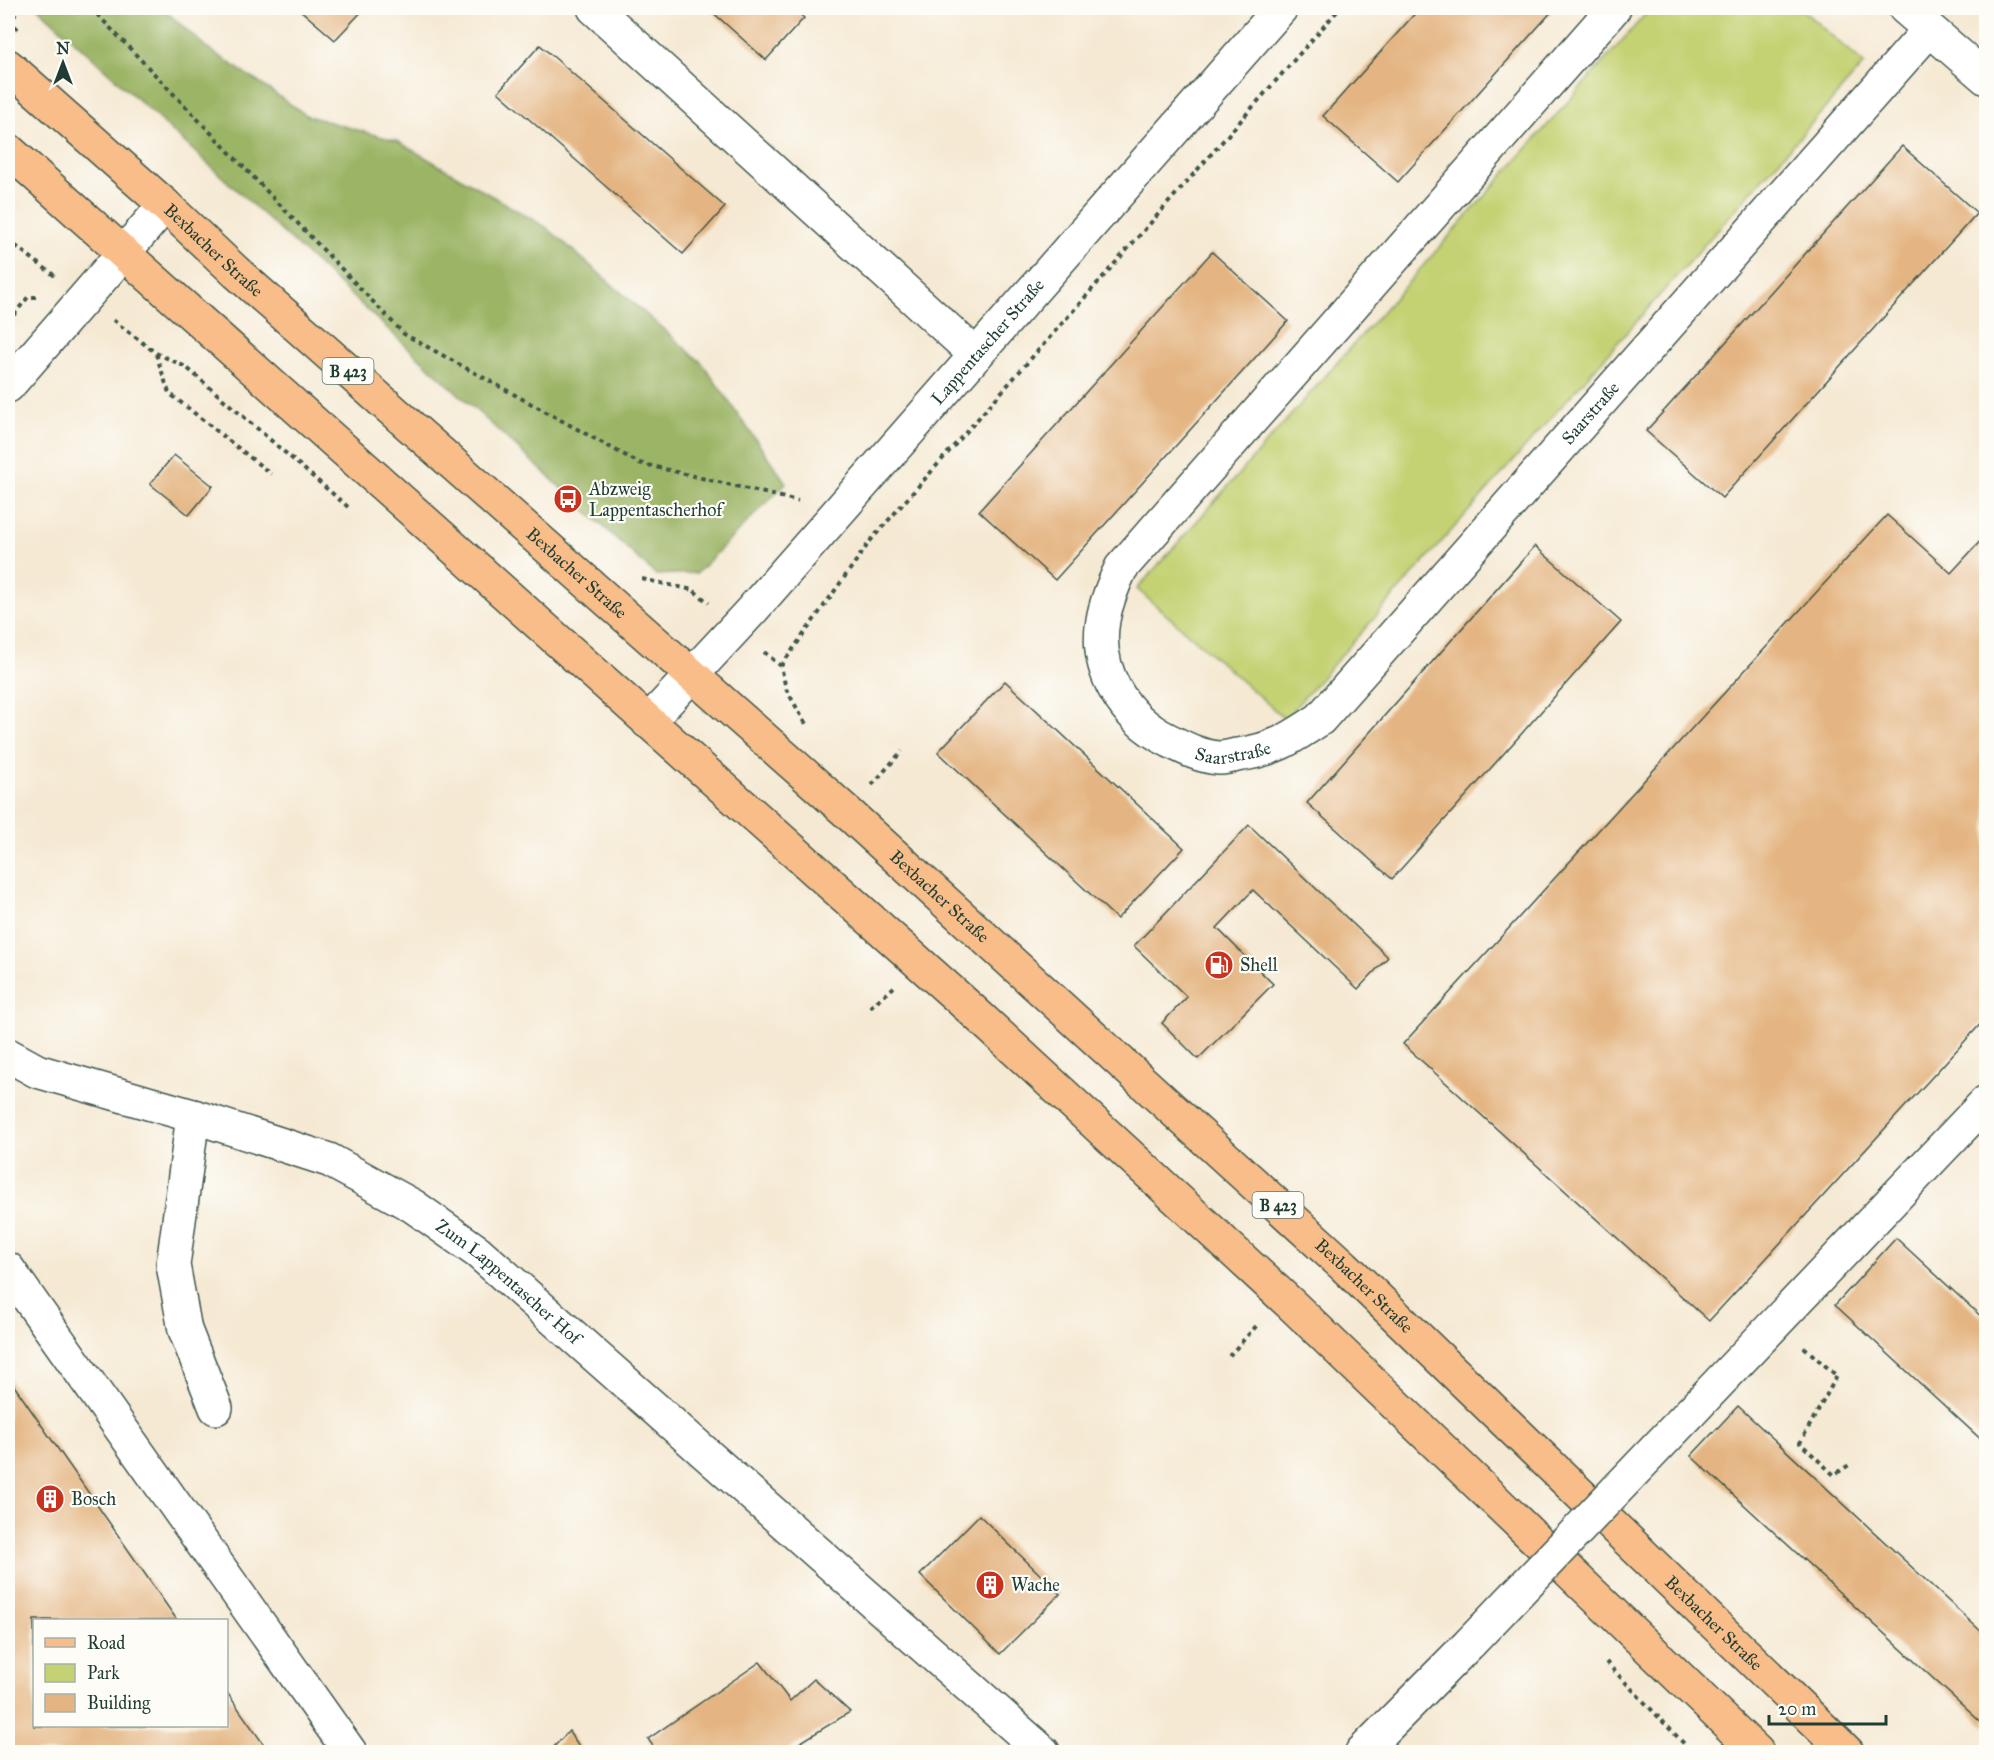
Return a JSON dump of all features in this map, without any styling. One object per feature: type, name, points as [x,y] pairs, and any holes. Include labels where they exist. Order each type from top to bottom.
[{"type":"main road","name":"Bexbacher Straße","points":[[8,66],[165,205],[245,280],[848,813],[1344,1266],[1847,1752]]},
{"type":"main road","points":[[8,150],[972,1010],[1286,1299],[1757,1752]]},
{"type":"street","points":[[594,8],[976,356]]},
{"type":"street","name":"Lappentascher Straße","points":[[648,722],[752,610],[1281,8]]},
{"type":"street","name":"Saarstraße","points":[[1614,8],[1121,568],[1102,621],[1102,655],[1113,689],[1130,712],[1157,735],[1194,753],[1219,758],[1263,751],[1290,740],[1320,719],[1929,30]]},
{"type":"street","points":[[1905,8],[1986,78]]},
{"type":"street","points":[[8,386],[165,205]]},
{"type":"street","name":"Zum Lappentascher Hof","points":[[8,1055],[37,1071],[193,1116],[329,1160],[413,1206],[477,1252],[1043,1752]]},
{"type":"street","points":[[1362,1752],[1471,1642],[1986,1102]]},
{"type":"street","points":[[193,1116],[173,1265],[185,1330],[216,1407]]},
{"type":"street","points":[[8,1269],[350,1752]]},
{"type":"path","points":[[8,25],[20,8]]},
{"type":"path","points":[[91,8],[404,334],[639,463],[839,511],[871,540]]},
{"type":"path","points":[[781,666],[871,540],[1340,8]]},
{"type":"path","points":[[8,240],[156,354],[186,367],[348,507]]},
{"type":"path","points":[[156,354],[169,393],[271,474]]},
{"type":"path","points":[[848,813],[902,751]]},
{"type":"path","points":[[870,1007],[899,983]]},
{"type":"path","points":[[1229,1356],[1262,1320]]},
{"type":"path","points":[[1777,1323],[1837,1376],[1800,1443],[1834,1475],[1852,1463]]},
{"type":"path","points":[[1599,1654],[1692,1752]]},
{"type":"green space","points":[[38,8],[162,8],[206,47],[308,116],[397,141],[546,227],[702,363],[786,483],[697,573],[656,575]]},
{"type":"green space","points":[[1651,8],[1800,8],[1864,64],[1285,719],[1137,589]]},
{"type":"building","points":[[298,8],[365,8],[335,40]]},
{"type":"building","points":[[708,8],[793,8],[804,18],[766,60]]},
{"type":"building","points":[[1420,8],[1555,8],[1398,182],[1323,116]]},
{"type":"building","points":[[540,45],[725,207],[683,254],[498,92]]},
{"type":"building","points":[[1902,146],[1977,213],[1722,498],[1646,431]]},
{"type":"building","points":[[1212,252],[1288,321],[1055,580],[979,511]]},
{"type":"building","points":[[174,455],[213,486],[189,515],[150,484]]},
{"type":"building","points":[[1887,515],[1951,573],[1986,535],[1986,1018],[1709,1321],[1403,1044]]},
{"type":"building","points":[[1535,546],[1621,622],[1392,879],[1307,803]]},
{"type":"building","points":[[1005,681],[1184,848],[1117,919],[938,752]]},
{"type":"building","points":[[1249,825],[1388,957],[1358,989],[1253,890],[1217,928],[1273,984],[1198,1059],[1162,1023],[1187,997],[1134,946]]},
{"type":"building","points":[[1896,1238],[1986,1321],[1986,1444],[1835,1305]]},
{"type":"building","name":"Bosch","points":[[8,1377],[176,1619],[33,1619],[33,1727],[228,1727],[228,1694],[269,1752],[8,1752]]},
{"type":"building","points":[[1738,1406],[1986,1636],[1986,1727],[1691,1456]]},
{"type":"building","name":"Wache","points":[[979,1515],[1060,1594],[1000,1654],[920,1575]]},
{"type":"building","points":[[760,1662],[790,1701],[814,1679],[850,1712],[785,1752],[657,1752],[648,1739]]},
{"type":"building","points":[[569,1731],[583,1752],[549,1752]]},
{"type":"place","name":"Abzweig Lappentascherhof","points":[[568,499]]},
{"type":"place","name":"Shell","points":[[1219,965]]},
{"type":"place","name":"Bosch","points":[[50,1499]]},
{"type":"place","name":"Wache","points":[[990,1585]]}]
